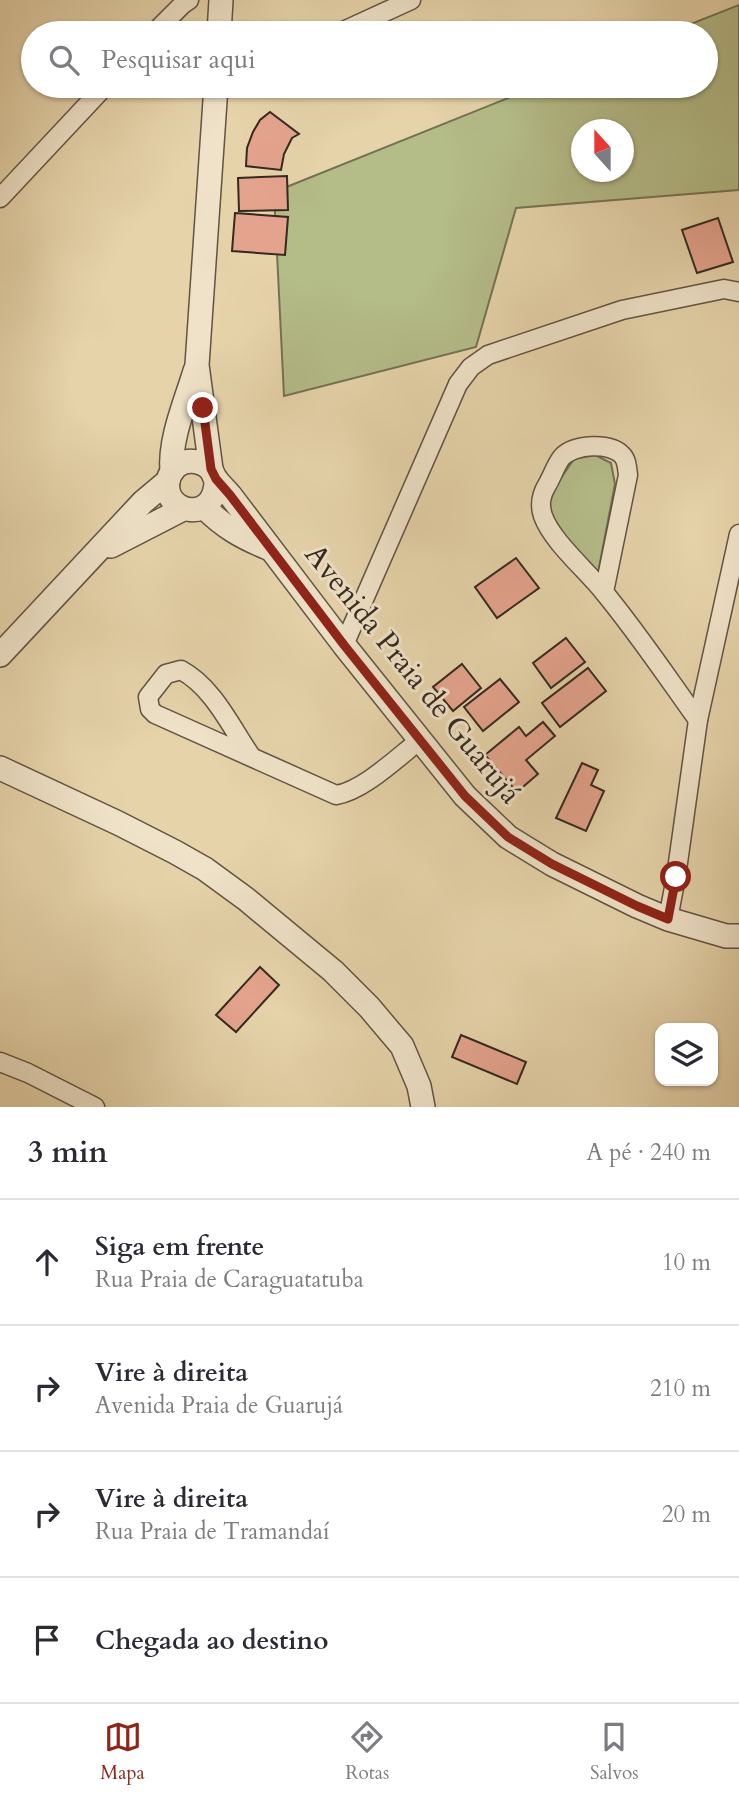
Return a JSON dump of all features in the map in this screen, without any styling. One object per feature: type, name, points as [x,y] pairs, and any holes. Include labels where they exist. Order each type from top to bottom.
[{"type":"street","points":[[166,21],[190,0]]},
{"type":"street","points":[[219,21],[220,0]]},
{"type":"street","points":[[365,21],[411,0]]},
{"type":"street","points":[[0,198],[94,98]]},
{"type":"street","points":[[193,508],[174,502],[168,492],[175,439],[197,365],[218,98]]},
{"type":"street","points":[[344,645],[458,384],[471,367],[488,355],[622,310],[724,289],[739,292]]},
{"type":"street","points":[[96,554],[212,500],[216,490],[197,365]]},
{"type":"street","points":[[604,592],[628,475],[623,455],[601,445],[576,449],[563,456],[541,495],[543,517],[551,531],[604,592],[698,720]]},
{"type":"street","points":[[0,655],[181,464],[191,461],[202,463],[213,474]]},
{"type":"street","name":"Avenida Praia de Guarujá","points":[[213,474],[344,645],[465,796],[508,837],[552,864],[637,906],[668,919],[726,936],[739,936]]},
{"type":"street","name":"Avenida Praia de Guarujá","points":[[193,508],[270,550]]},
{"type":"street","points":[[668,919],[698,720],[739,534]]},
{"type":"street","points":[[251,756],[213,698],[193,676],[181,670],[166,674],[148,697],[149,709],[155,714],[336,795],[359,787],[420,740]]},
{"type":"street","points":[[0,768],[174,852],[205,869],[246,899],[333,971],[369,1007],[402,1046],[419,1086],[423,1107]]},
{"type":"street","points":[[0,1062],[95,1107]]},
{"type":"green space","points":[[739,5],[739,190],[516,208],[476,347],[284,396],[274,192],[508,98],[718,98],[718,21],[698,21]]},
{"type":"green space","points":[[595,455],[611,463],[615,484],[598,573],[553,524],[547,506],[574,459]]},
{"type":"building","points":[[270,112],[299,134],[292,138],[284,154],[281,170],[246,166],[247,148],[253,132],[260,120]]},
{"type":"building","points":[[287,176],[288,210],[239,211],[238,178]]},
{"type":"building","points":[[235,213],[288,217],[285,255],[232,251]]},
{"type":"building","points":[[718,218],[733,262],[697,273],[682,230]]},
{"type":"building","points":[[516,558],[539,588],[497,618],[475,587]]},
{"type":"building","points":[[566,638],[585,662],[551,688],[533,663]]},
{"type":"building","points":[[462,664],[481,688],[453,711],[433,687]]},
{"type":"building","points":[[588,668],[606,691],[560,727],[542,703]]},
{"type":"building","points":[[500,679],[519,702],[483,731],[464,707]]},
{"type":"building","points":[[543,722],[555,736],[526,760],[538,774],[517,792],[485,755],[519,727],[526,736]]},
{"type":"building","points":[[582,763],[598,770],[591,785],[604,791],[586,831],[556,818]]},
{"type":"building","points":[[260,967],[279,985],[236,1032],[216,1015]]},
{"type":"building","points":[[461,1035],[526,1062],[517,1084],[452,1057]]},
{"type":"route","points":[[203,408],[211,469],[216,479],[465,796],[508,837],[552,864],[668,919],[676,877]]}]
